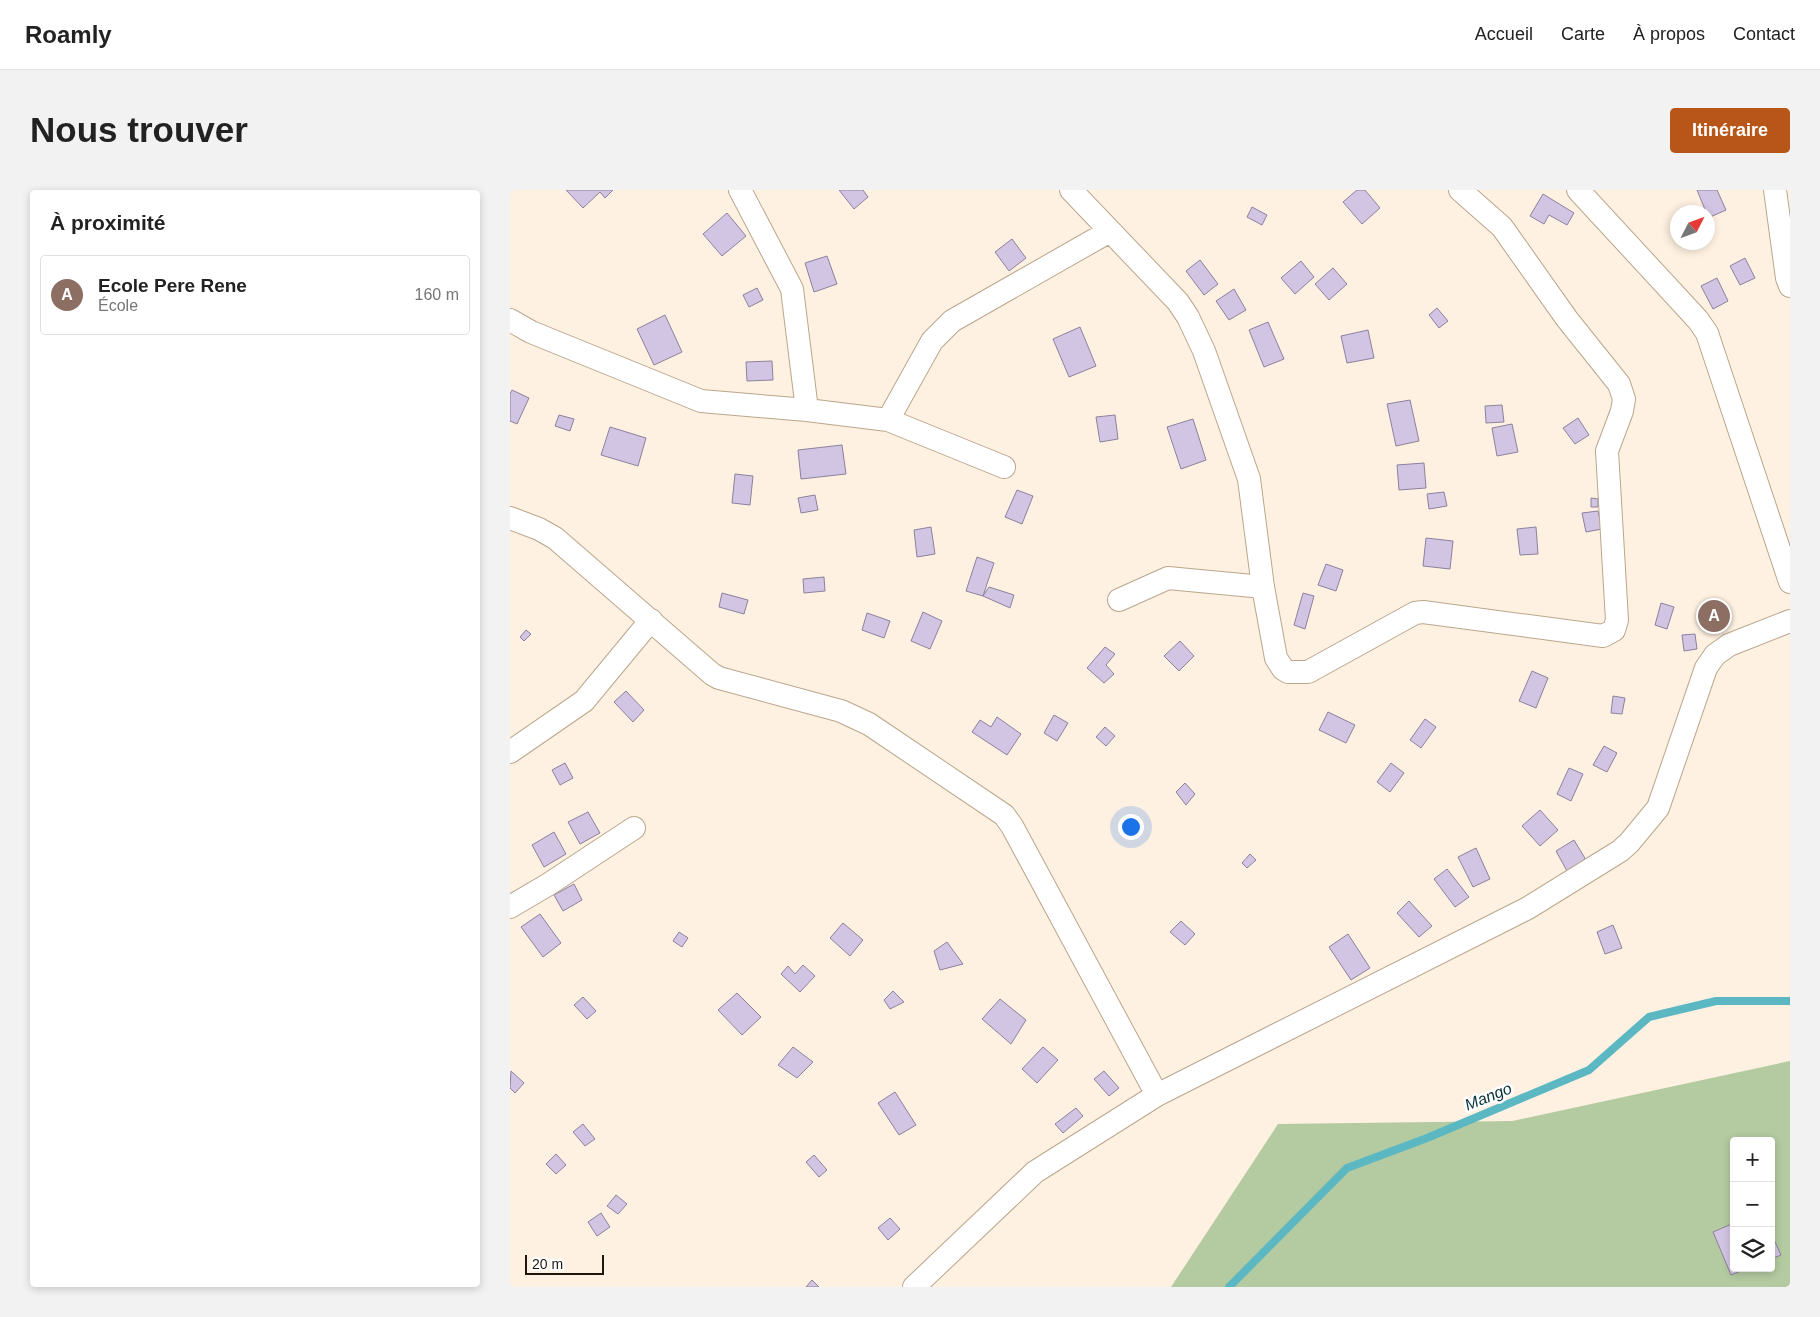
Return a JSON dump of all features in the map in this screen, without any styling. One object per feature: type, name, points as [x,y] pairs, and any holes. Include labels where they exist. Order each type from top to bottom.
[{"type":"street","points":[[740,190],[792,289],[807,410]]},
{"type":"street","points":[[1071,190],[1178,302],[1188,317],[1204,351],[1249,479],[1263,587],[1276,658],[1282,669],[1288,672],[1308,672],[1415,613],[1423,612],[1603,636],[1614,630],[1617,620],[1607,451],[1622,411],[1624,399],[1619,384],[1566,319],[1502,227],[1460,190]]},
{"type":"street","points":[[1578,190],[1698,320],[1707,333],[1790,582]]},
{"type":"street","points":[[1775,190],[1787,278],[1790,286]]},
{"type":"street","points":[[888,420],[932,341],[952,321],[1110,231]]},
{"type":"street","points":[[510,320],[531,332],[701,401],[807,410],[888,420],[1004,467]]},
{"type":"street","points":[[510,518],[539,529],[555,538],[712,674],[719,678],[842,711],[869,724],[1004,815],[1017,835],[1157,1095]]},
{"type":"street","points":[[1119,600],[1168,578],[1263,587]]},
{"type":"street","points":[[510,752],[584,701],[650,620]]},
{"type":"street","points":[[914,1287],[1035,1172],[1157,1095],[1528,908],[1620,851],[1658,808],[1706,668],[1715,655],[1729,645],[1790,621]]},
{"type":"street","points":[[510,907],[549,884],[634,828]]},
{"type":"green space","points":[[1790,1061],[1790,1287],[1171,1287],[1278,1124],[1512,1121]]},
{"type":"building","points":[[566,190],[613,190],[605,198],[600,192],[583,208]]},
{"type":"building","points":[[839,190],[863,190],[868,197],[854,209]]},
{"type":"building","points":[[1357,190],[1365,190],[1380,208],[1362,224],[1343,202]]},
{"type":"building","points":[[1697,190],[1717,190],[1726,210],[1715,215],[1715,205],[1703,205]]},
{"type":"building","points":[[1543,194],[1574,213],[1567,225],[1549,215],[1544,224],[1530,216]]},
{"type":"building","points":[[1252,207],[1267,215],[1262,225],[1247,217]]},
{"type":"building","points":[[727,213],[746,236],[722,256],[703,234]]},
{"type":"building","points":[[1012,239],[1026,258],[1009,271],[995,252]]},
{"type":"building","points":[[827,256],[837,284],[814,292],[805,263]]},
{"type":"building","points":[[1745,258],[1755,278],[1740,285],[1730,266]]},
{"type":"building","points":[[1200,260],[1218,284],[1204,295],[1186,271]]},
{"type":"building","points":[[1301,261],[1314,277],[1295,294],[1281,278]]},
{"type":"building","points":[[1333,268],[1347,284],[1329,300],[1315,284]]},
{"type":"building","points":[[1717,278],[1728,301],[1713,309],[1701,286]]},
{"type":"building","points":[[757,288],[763,300],[749,307],[743,295]]},
{"type":"building","points":[[1234,289],[1246,310],[1229,320],[1216,301]]},
{"type":"building","points":[[1437,308],[1448,321],[1439,328],[1429,315]]},
{"type":"building","points":[[665,315],[682,352],[654,365],[637,329]]},
{"type":"building","points":[[1268,322],[1284,359],[1264,367],[1249,330]]},
{"type":"building","points":[[1080,327],[1096,366],[1069,377],[1053,339]]},
{"type":"building","points":[[1368,330],[1374,358],[1347,363],[1341,336]]},
{"type":"building","points":[[772,361],[773,380],[747,381],[746,362]]},
{"type":"building","points":[[512,390],[529,398],[517,424],[510,421],[510,394]]},
{"type":"building","points":[[1410,400],[1419,441],[1396,446],[1387,404]]},
{"type":"building","points":[[1502,405],[1504,422],[1486,423],[1485,406]]},
{"type":"building","points":[[559,415],[574,419],[570,431],[555,426]]},
{"type":"building","points":[[1115,415],[1118,439],[1100,442],[1096,417]]},
{"type":"building","points":[[1578,418],[1589,435],[1575,444],[1563,428]]},
{"type":"building","points":[[1193,419],[1206,460],[1181,469],[1167,427]]},
{"type":"building","points":[[1512,424],[1518,452],[1497,456],[1492,428]]},
{"type":"building","points":[[610,427],[646,438],[638,466],[601,455]]},
{"type":"building","points":[[842,445],[846,474],[801,479],[798,450]]},
{"type":"building","points":[[1424,463],[1426,488],[1399,490],[1397,465]]},
{"type":"building","points":[[735,474],[753,476],[750,505],[732,503]]},
{"type":"building","points":[[1017,490],[1033,496],[1022,524],[1005,517]]},
{"type":"building","points":[[1444,492],[1447,506],[1429,509],[1427,494]]},
{"type":"building","points":[[815,495],[818,510],[801,513],[798,498]]},
{"type":"building","points":[[1591,498],[1598,499],[1598,507],[1591,507]]},
{"type":"building","points":[[1598,511],[1602,529],[1586,532],[1582,513]]},
{"type":"building","points":[[931,527],[935,554],[917,557],[914,530]]},
{"type":"building","points":[[1536,527],[1538,554],[1520,555],[1517,529]]},
{"type":"building","points":[[1426,538],[1453,541],[1450,569],[1423,566]]},
{"type":"building","points":[[977,557],[994,563],[983,596],[966,591]]},
{"type":"building","points":[[1326,564],[1343,570],[1336,591],[1318,585]]},
{"type":"building","points":[[824,577],[825,591],[804,593],[803,579]]},
{"type":"building","points":[[989,587],[1014,595],[1010,608],[983,596]]},
{"type":"building","points":[[722,593],[748,600],[744,614],[719,607]]},
{"type":"building","points":[[1303,593],[1314,596],[1305,629],[1294,625]]},
{"type":"building","points":[[1661,603],[1674,607],[1667,629],[1655,625]]},
{"type":"building","points":[[923,612],[942,621],[930,649],[911,641]]},
{"type":"building","points":[[867,613],[890,621],[884,638],[862,630]]},
{"type":"building","points":[[526,630],[531,634],[524,641],[520,637]]},
{"type":"building","points":[[1695,634],[1697,649],[1684,651],[1682,635]]},
{"type":"building","points":[[1180,641],[1194,656],[1179,671],[1164,656]]},
{"type":"building","points":[[1105,647],[1115,654],[1106,665],[1114,674],[1104,683],[1087,668]]},
{"type":"building","points":[[1532,671],[1548,678],[1536,708],[1519,701]]},
{"type":"building","points":[[626,691],[644,710],[633,722],[614,702]]},
{"type":"building","points":[[1613,696],[1625,698],[1622,714],[1611,713]]},
{"type":"building","points":[[1328,712],[1355,725],[1346,743],[1319,730]]},
{"type":"building","points":[[1054,715],[1068,723],[1057,741],[1044,733]]},
{"type":"building","points":[[997,717],[1021,734],[1007,755],[972,732],[980,720],[991,727]]},
{"type":"building","points":[[1425,719],[1436,727],[1421,748],[1410,740]]},
{"type":"building","points":[[1105,727],[1115,736],[1106,746],[1096,737]]},
{"type":"building","points":[[1604,746],[1617,753],[1607,772],[1593,765]]},
{"type":"building","points":[[565,763],[573,778],[560,785],[552,770]]},
{"type":"building","points":[[1391,763],[1404,773],[1390,792],[1377,782]]},
{"type":"building","points":[[1569,768],[1583,774],[1571,801],[1557,794]]},
{"type":"building","points":[[1185,783],[1195,794],[1186,805],[1176,792]]},
{"type":"building","points":[[1540,810],[1558,830],[1540,846],[1522,826]]},
{"type":"building","points":[[588,812],[600,833],[580,844],[568,822]]},
{"type":"building","points":[[554,832],[566,854],[544,867],[532,845]]},
{"type":"building","points":[[1574,840],[1586,860],[1567,871],[1556,851]]},
{"type":"building","points":[[1476,848],[1490,879],[1473,887],[1458,857]]},
{"type":"building","points":[[1250,854],[1256,860],[1247,868],[1242,863]]},
{"type":"building","points":[[1447,869],[1469,897],[1455,907],[1434,879]]},
{"type":"building","points":[[574,884],[582,900],[563,911],[554,895]]},
{"type":"building","points":[[1409,901],[1432,926],[1419,937],[1397,913]]},
{"type":"building","points":[[540,914],[561,943],[543,957],[521,927]]},
{"type":"building","points":[[1181,921],[1195,934],[1185,945],[1170,932]]},
{"type":"building","points":[[843,923],[863,940],[850,956],[830,938]]},
{"type":"building","points":[[1613,925],[1622,948],[1605,954],[1597,932]]},
{"type":"building","points":[[679,932],[688,938],[682,947],[673,941]]},
{"type":"building","points":[[1348,934],[1370,968],[1351,980],[1329,947]]},
{"type":"building","points":[[947,942],[963,964],[940,970],[934,951]]},
{"type":"building","points":[[803,965],[815,976],[800,992],[781,974],[788,966],[795,974]]},
{"type":"building","points":[[893,991],[904,1002],[890,1009],[884,1000]]},
{"type":"building","points":[[737,993],[761,1017],[742,1035],[718,1010]]},
{"type":"building","points":[[583,997],[596,1011],[587,1019],[574,1005]]},
{"type":"building","points":[[1000,999],[1026,1020],[1011,1044],[982,1019]]},
{"type":"building","points":[[793,1047],[813,1062],[797,1078],[778,1065]]},
{"type":"building","points":[[1043,1047],[1058,1060],[1037,1083],[1022,1069]]},
{"type":"building","points":[[511,1071],[524,1083],[515,1093],[510,1088]]},
{"type":"building","points":[[1104,1071],[1119,1088],[1109,1096],[1094,1079]]},
{"type":"building","points":[[895,1092],[916,1125],[899,1135],[878,1103]]},
{"type":"building","points":[[1076,1108],[1083,1116],[1063,1133],[1055,1124]]},
{"type":"building","points":[[583,1124],[595,1139],[585,1146],[573,1132]]},
{"type":"building","points":[[556,1154],[566,1165],[556,1174],[546,1164]]},
{"type":"building","points":[[814,1155],[827,1170],[819,1177],[806,1162]]},
{"type":"building","points":[[616,1195],[627,1204],[618,1214],[607,1206]]},
{"type":"building","points":[[601,1213],[610,1227],[597,1236],[588,1222]]},
{"type":"building","points":[[890,1218],[900,1229],[888,1240],[878,1228]]},
{"type":"building","points":[[1730,1225],[1730,1272],[1738,1272],[1731,1275],[1713,1232]]},
{"type":"building","points":[[1775,1242],[1781,1255],[1775,1257]]},
{"type":"building","points":[[812,1280],[819,1287],[806,1287]]},
{"type":"waterway","name":"Mango","points":[[1229,1287],[1347,1168],[1427,1138],[1589,1070],[1649,1017],[1716,1001],[1790,1001]]},
{"type":"place","name":"Ecole Pere Rene","points":[[1714,616]]}]
